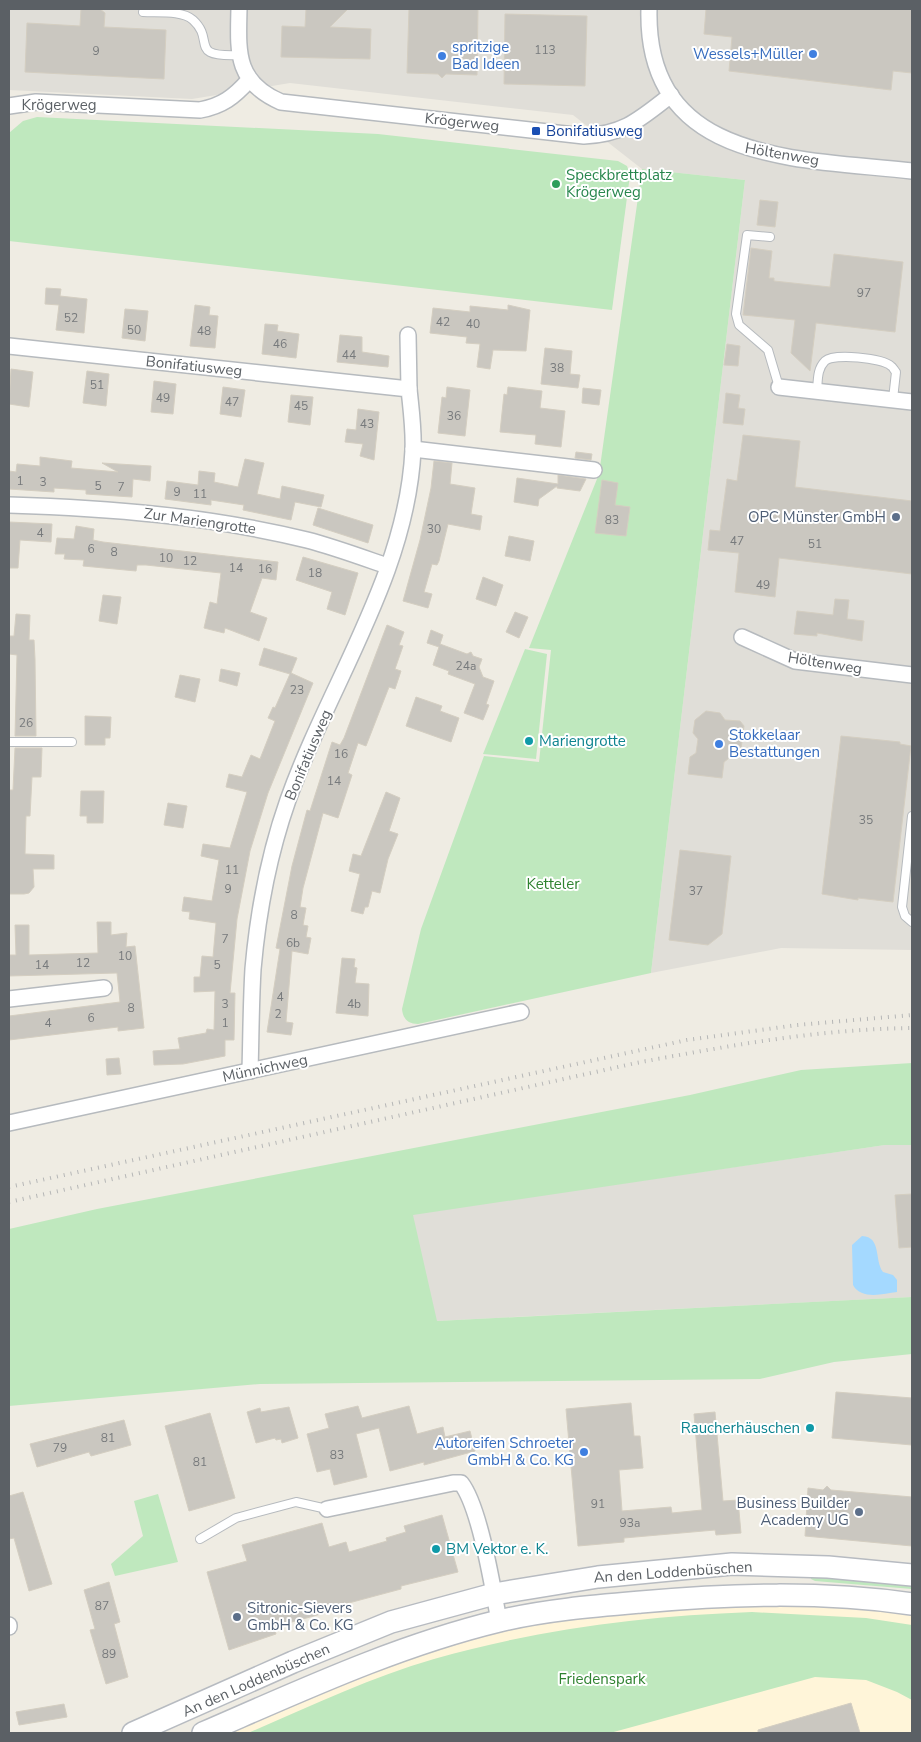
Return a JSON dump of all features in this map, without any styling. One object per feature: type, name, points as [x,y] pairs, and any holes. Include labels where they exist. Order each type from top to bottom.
[{"type":"main road","name":"An den Loddenbüschen","points":[[133,1733],[293,1662],[391,1622],[494,1594],[598,1577],[732,1564],[828,1567],[912,1575]]},
{"type":"main road","name":"An den Loddenbüschen","points":[[203,1733],[336,1675],[392,1654],[499,1621],[598,1605],[736,1595],[816,1596],[912,1604]]},
{"type":"street","points":[[239,9],[240,55],[249,80]]},
{"type":"street","name":"Höltenweg","points":[[649,9],[650,43],[658,71],[671,95],[683,110],[710,132],[746,149],[776,155],[912,171]]},
{"type":"street","name":"Krögerweg","points":[[9,106],[36,102],[200,110],[221,105],[230,100],[249,80],[258,89],[281,102],[584,136],[613,133],[628,127],[671,95]]},
{"type":"street","name":"Bonifatiusweg","points":[[250,1071],[251,1000],[256,940],[266,882],[278,835],[288,800],[373,604],[404,510],[413,449],[408,335]]},
{"type":"street","name":"Bonifatiusweg","points":[[9,346],[410,389]]},
{"type":"street","points":[[779,386],[912,402]]},
{"type":"street","points":[[413,449],[594,470]]},
{"type":"street","name":"Zur Mariengrotte","points":[[9,505],[164,514],[214,521],[310,541],[387,566]]},
{"type":"street","name":"Höltenweg","points":[[742,636],[795,661],[912,675]]},
{"type":"street","points":[[9,999],[104,988]]},
{"type":"street","name":"Münnichweg","points":[[9,1123],[521,1012]]},
{"type":"street","points":[[327,1510],[453,1483],[461,1483],[468,1493],[499,1621]]},
{"type":"lane","points":[[143,12],[180,15],[192,19],[198,27],[204,45],[209,52],[218,56],[240,55]]},
{"type":"lane","points":[[770,237],[747,235],[736,314],[739,325],[768,350],[779,386]]},
{"type":"lane","points":[[817,391],[818,374],[827,359],[837,356],[881,361],[891,365],[896,372],[893,400]]},
{"type":"lane","points":[[9,742],[72,742]]},
{"type":"lane","points":[[912,816],[902,907],[905,916],[912,922]]},
{"type":"lane","points":[[200,1539],[236,1518],[296,1502],[327,1510]]},
{"type":"shaded area","points":[[9,9],[912,9],[912,950],[781,948],[651,973],[745,180],[642,169],[573,115],[290,83],[192,99],[9,90]]},
{"type":"shaded area","points":[[885,1145],[912,1145],[912,1297],[436,1321],[412,1214]]},
{"type":"shaded area","name":"Friedenspark","points":[[775,1600],[912,1612],[912,1733],[221,1733],[386,1663],[503,1630],[600,1612]]},
{"type":"green space","points":[[37,117],[378,134],[618,161],[627,166],[630,175],[612,310],[9,241],[9,133],[23,121]]},
{"type":"green space","name":"Ketteler","points":[[642,169],[745,180],[651,973],[418,1024],[411,1023],[405,1018],[402,1009],[421,929],[484,756],[539,762],[551,650],[529,648],[599,474]]},
{"type":"green space","points":[[525,649],[547,654],[536,759],[483,754]]},
{"type":"green space","points":[[912,1063],[912,1145],[885,1145],[413,1215],[437,1321],[912,1297],[912,1354],[834,1362],[760,1379],[260,1384],[9,1406],[9,1229],[97,1209],[690,1095],[801,1070]]},
{"type":"green space","points":[[158,1494],[178,1562],[115,1576],[111,1564],[143,1536],[134,1501]]},
{"type":"green space","points":[[811,1576],[912,1584],[912,1589],[815,1581],[811,1579]]},
{"type":"green space","name":"Friedenspark","points":[[752,1612],[866,1618],[912,1625],[912,1700],[866,1680],[815,1677],[610,1733],[248,1733],[387,1674],[473,1649],[552,1632],[592,1626],[672,1617]]},
{"type":"water","points":[[862,1236],[868,1237],[875,1245],[883,1272],[893,1275],[897,1280],[897,1292],[873,1295],[861,1293],[853,1285],[852,1245]]},
{"type":"building","points":[[81,9],[100,9],[105,13],[104,27],[166,30],[164,79],[25,72],[27,23],[80,26]]},
{"type":"building","points":[[306,9],[348,9],[330,27],[371,29],[370,59],[281,57],[282,26],[305,27]]},
{"type":"building","name":"spritzige Bad Ideen","points":[[409,9],[478,9],[477,75],[446,74],[442,78],[438,74],[407,73]]},
{"type":"building","name":"Wessels+Müller","points":[[706,9],[912,9],[912,73],[893,71],[891,90],[729,71],[732,37],[704,34]]},
{"type":"building","points":[[505,14],[587,16],[585,86],[504,84]]},
{"type":"building","points":[[760,200],[778,202],[775,227],[757,225]]},
{"type":"building","points":[[751,248],[772,251],[769,278],[774,278],[774,281],[830,287],[834,254],[903,262],[895,332],[816,323],[810,371],[791,353],[795,320],[743,315]]},
{"type":"building","points":[[46,288],[61,289],[60,296],[87,299],[84,333],[56,330],[59,305],[45,304]]},
{"type":"building","points":[[195,305],[210,307],[209,315],[218,316],[215,348],[190,346]]},
{"type":"building","points":[[508,305],[530,310],[526,351],[493,350],[490,369],[477,367],[480,344],[466,343],[467,337],[430,333],[433,308],[470,312],[470,306],[508,310]]},
{"type":"building","points":[[125,309],[148,311],[145,341],[122,338]]},
{"type":"building","points":[[265,324],[278,325],[277,331],[299,334],[296,358],[262,354]]},
{"type":"building","points":[[340,335],[362,337],[362,352],[389,356],[388,367],[337,362]]},
{"type":"building","points":[[727,344],[740,346],[738,366],[724,365]]},
{"type":"building","points":[[545,348],[572,351],[570,374],[580,375],[578,388],[541,384]]},
{"type":"building","points":[[11,369],[33,372],[29,407],[9,404]]},
{"type":"building","points":[[87,371],[109,374],[106,406],[83,403]]},
{"type":"building","points":[[154,381],[176,384],[173,414],[151,412]]},
{"type":"building","points":[[223,387],[245,390],[241,417],[220,414]]},
{"type":"building","points":[[447,387],[470,390],[465,436],[438,433],[442,397],[446,398]]},
{"type":"building","points":[[508,387],[542,391],[540,408],[565,411],[561,447],[535,444],[536,435],[500,432],[504,394],[507,395]]},
{"type":"building","points":[[583,388],[601,390],[599,405],[582,403]]},
{"type":"building","points":[[726,393],[740,395],[738,408],[745,409],[743,425],[723,423]]},
{"type":"building","points":[[291,395],[313,397],[310,425],[288,422]]},
{"type":"building","points":[[358,409],[379,412],[374,460],[360,456],[363,444],[345,442],[347,429],[356,430]]},
{"type":"building","points":[[743,435],[800,441],[795,487],[912,501],[912,574],[779,558],[775,597],[735,592],[739,553],[708,550],[710,530],[720,531],[727,479],[737,481]]},
{"type":"building","points":[[576,452],[592,454],[591,460],[575,458]]},
{"type":"building","points":[[40,457],[72,461],[71,468],[118,472],[102,463],[151,466],[150,481],[133,479],[132,497],[86,494],[86,490],[54,488],[54,492],[9,489],[9,471],[16,472],[17,464],[40,466]]},
{"type":"building","points":[[245,459],[264,463],[257,494],[280,499],[282,486],[324,495],[321,507],[295,502],[291,520],[243,510],[244,505],[211,500],[211,505],[165,499],[167,481],[198,485],[199,471],[215,473],[214,482],[238,487]]},
{"type":"building","points":[[434,461],[452,463],[450,484],[475,488],[471,514],[482,516],[480,530],[448,524],[439,561],[437,565],[432,564],[424,592],[432,594],[428,608],[403,601],[420,540],[431,488]]},
{"type":"building","points":[[558,475],[586,479],[580,491],[557,488],[557,486],[539,499],[538,506],[514,502],[517,478],[558,484]]},
{"type":"building","points":[[602,480],[618,483],[615,505],[630,507],[626,536],[595,533]]},
{"type":"building","points":[[318,508],[373,525],[368,543],[313,525]]},
{"type":"building","points":[[9,522],[52,524],[51,542],[20,540],[18,568],[9,568]]},
{"type":"building","points":[[76,526],[94,529],[93,540],[103,542],[278,562],[276,580],[262,578],[250,612],[267,618],[259,641],[225,628],[224,633],[204,628],[210,602],[217,604],[221,573],[146,565],[137,565],[136,571],[83,566],[84,560],[64,559],[65,554],[55,554],[57,538],[74,539]]},
{"type":"building","points":[[509,536],[534,541],[530,561],[505,556]]},
{"type":"building","points":[[303,557],[358,573],[345,615],[327,609],[332,592],[296,580]]},
{"type":"building","points":[[483,577],[503,585],[496,606],[476,599]]},
{"type":"building","points":[[103,595],[121,597],[117,624],[99,621]]},
{"type":"building","points":[[835,599],[849,600],[847,619],[864,621],[862,641],[817,633],[817,636],[794,634],[797,611],[833,615]]},
{"type":"building","points":[[515,612],[528,617],[519,638],[506,632]]},
{"type":"building","points":[[16,614],[30,615],[29,640],[34,640],[35,659],[36,736],[15,736],[17,655],[9,654],[9,636],[14,636]]},
{"type":"building","points":[[387,625],[404,632],[399,645],[403,646],[395,669],[401,671],[395,689],[389,687],[366,746],[358,743],[348,773],[352,775],[338,818],[323,813],[303,888],[300,907],[306,908],[303,925],[308,926],[306,937],[311,938],[308,954],[292,951],[286,1022],[293,1023],[291,1035],[267,1032],[280,949],[276,948],[292,866],[307,810],[310,811],[332,742],[340,745],[344,738]]},
{"type":"building","points":[[431,630],[443,635],[440,644],[467,654],[471,652],[473,656],[482,659],[479,667],[483,677],[494,681],[486,704],[489,705],[483,720],[464,713],[475,684],[448,674],[449,671],[433,665],[439,647],[427,643]]},
{"type":"building","points":[[264,648],[297,658],[291,673],[313,683],[268,793],[250,851],[237,919],[230,993],[235,993],[234,1040],[225,1040],[225,1056],[183,1064],[154,1065],[153,1051],[180,1049],[178,1038],[206,1033],[207,1029],[214,1030],[215,991],[194,992],[194,977],[200,977],[202,956],[213,957],[216,923],[189,919],[190,912],[182,911],[184,897],[212,901],[219,860],[201,856],[203,844],[230,848],[247,792],[226,787],[229,774],[242,777],[251,755],[260,759],[275,721],[268,718],[273,707],[275,708],[290,674],[259,665]]},
{"type":"building","points":[[221,669],[240,673],[237,686],[219,681]]},
{"type":"building","points":[[180,675],[200,679],[195,702],[175,697]]},
{"type":"building","points":[[416,697],[442,706],[440,711],[459,718],[451,742],[406,726]]},
{"type":"building","name":"Stokkelaar Bestattungen","points":[[706,711],[720,713],[725,720],[740,721],[744,726],[741,749],[724,762],[722,778],[688,774],[690,757],[696,753],[698,739],[693,733],[695,720]]},
{"type":"building","points":[[85,716],[111,717],[110,738],[105,738],[105,745],[85,745]]},
{"type":"building","points":[[841,736],[900,742],[900,744],[911,746],[893,902],[858,898],[858,900],[822,894]]},
{"type":"building","points":[[15,748],[42,748],[41,777],[32,777],[30,816],[26,816],[25,854],[54,855],[54,869],[33,869],[34,887],[29,893],[24,894],[9,894],[9,790],[13,790]]},
{"type":"building","points":[[81,791],[104,791],[103,823],[87,823],[87,816],[80,816]]},
{"type":"building","points":[[386,792],[400,798],[389,831],[398,834],[388,859],[380,893],[372,891],[368,907],[365,907],[363,914],[351,911],[360,874],[349,871],[353,854],[361,856]]},
{"type":"building","points":[[168,803],[187,806],[183,828],[164,825]]},
{"type":"building","points":[[680,850],[731,856],[722,934],[708,945],[669,940]]},
{"type":"building","points":[[97,922],[111,922],[111,935],[127,933],[126,947],[135,946],[144,1028],[118,1031],[118,1027],[9,1040],[9,1016],[120,1002],[117,973],[9,976],[9,955],[16,955],[15,925],[29,925],[29,955],[98,953]]},
{"type":"building","points":[[342,958],[355,959],[354,967],[357,968],[355,983],[369,984],[368,1016],[336,1013]]},
{"type":"building","points":[[119,1058],[121,1074],[107,1075],[106,1059]]},
{"type":"building","points":[[912,1194],[912,1247],[899,1248],[895,1195]]},
{"type":"building","points":[[836,1392],[912,1398],[912,1445],[832,1438]]},
{"type":"building","points":[[631,1403],[634,1436],[640,1436],[643,1468],[619,1470],[622,1511],[671,1507],[672,1513],[702,1510],[694,1414],[715,1412],[723,1501],[738,1500],[741,1533],[716,1535],[715,1530],[624,1538],[624,1542],[578,1546],[566,1409]]},
{"type":"building","points":[[358,1406],[362,1418],[409,1406],[417,1434],[443,1427],[445,1437],[470,1431],[475,1451],[424,1465],[424,1462],[390,1471],[379,1428],[356,1434],[367,1477],[334,1485],[330,1469],[317,1472],[307,1434],[329,1428],[325,1414]]},
{"type":"building","points":[[289,1407],[298,1438],[282,1443],[281,1439],[276,1440],[275,1438],[256,1443],[247,1412],[260,1408],[261,1412]]},
{"type":"building","points":[[210,1413],[235,1498],[189,1511],[165,1426]]},
{"type":"building","points":[[124,1420],[131,1445],[91,1456],[89,1452],[37,1467],[30,1444]]},
{"type":"building","name":"Business Builder Academy UG","points":[[827,1486],[831,1490],[912,1497],[912,1546],[805,1536],[808,1488],[823,1490]]},
{"type":"building","points":[[23,1492],[52,1584],[29,1591],[14,1538],[9,1539],[9,1496]]},
{"type":"building","points":[[442,1515],[458,1572],[401,1586],[401,1589],[345,1604],[346,1607],[274,1627],[276,1634],[229,1650],[207,1572],[247,1561],[242,1545],[322,1523],[329,1547],[346,1542],[349,1552],[387,1541],[386,1538],[406,1532],[404,1526]]},
{"type":"building","points":[[109,1582],[120,1622],[114,1624],[128,1677],[106,1684],[90,1630],[95,1629],[84,1590]]},
{"type":"building","points":[[851,1703],[860,1733],[758,1733],[758,1730]]},
{"type":"building","points":[[64,1704],[67,1717],[19,1725],[16,1712]]},
{"type":"railway","points":[[9,1187],[687,1040],[797,1025],[912,1015]]},
{"type":"railway","points":[[9,1202],[636,1063],[808,1035],[912,1028]]},
{"type":"place","name":"Wessels+Müller","points":[[813,54]]},
{"type":"place","name":"spritzige Bad Ideen","points":[[442,56]]},
{"type":"place","name":"Bonifatiusweg","points":[[536,131]]},
{"type":"place","name":"Speckbrettplatz Krögerweg","points":[[556,184]]},
{"type":"place","name":"OPC Münster GmbH","points":[[896,517]]},
{"type":"place","name":"Mariengrotte","points":[[529,741]]},
{"type":"place","name":"Stokkelaar Bestattungen","points":[[719,744]]},
{"type":"place","name":"Raucherhäuschen","points":[[810,1428]]},
{"type":"place","name":"Autoreifen Schroeter GmbH & Co. KG","points":[[584,1452]]},
{"type":"place","name":"Business Builder Academy UG","points":[[859,1512]]},
{"type":"place","name":"BM Vektor e. K.","points":[[436,1549]]},
{"type":"place","name":"Sitronic-Sievers GmbH & Co. KG","points":[[237,1617]]}]
